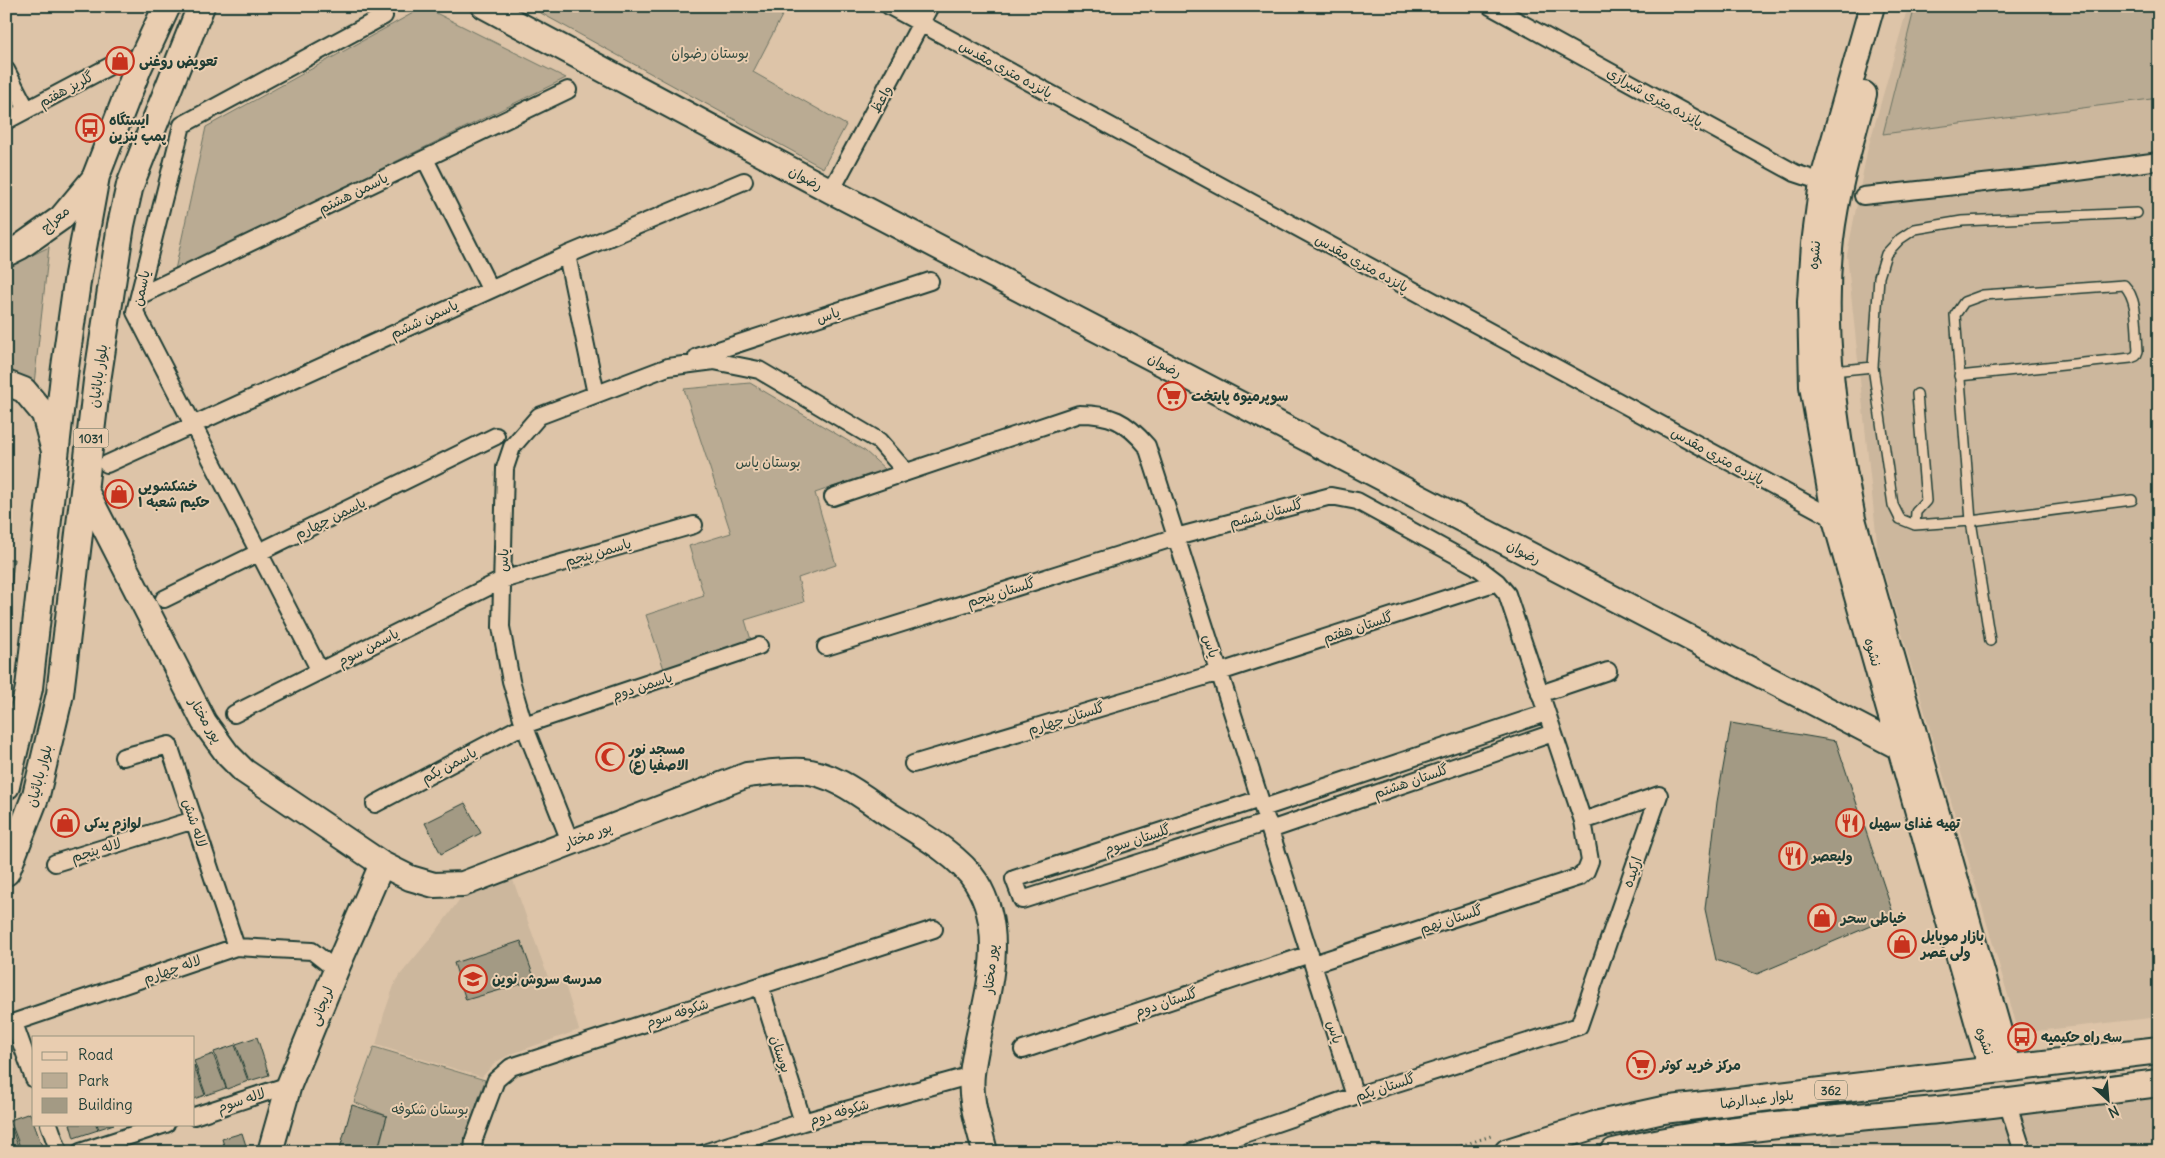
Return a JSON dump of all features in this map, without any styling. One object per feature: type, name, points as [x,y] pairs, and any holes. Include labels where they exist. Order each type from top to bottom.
[{"type":"main road","name":"رضوان","points":[[484,6],[831,191],[1910,749]]},
{"type":"main road","name":"نشوه","points":[[1872,6],[1814,244],[1810,302],[1812,386],[1844,519],[1910,749],[1985,1048],[1987,1055],[2000,1069]]},
{"type":"main road","name":"نشوه","points":[[1844,519],[1839,447],[1830,372],[1828,291],[1832,239],[1830,184],[1888,6]]},
{"type":"main road","name":"بلوار بابائیان","points":[[6,872],[36,795],[60,694],[97,381],[121,225],[130,185],[169,83],[202,7]]},
{"type":"main road","name":"بلوار بابائیان","points":[[6,786],[29,688],[78,275],[96,176],[163,9]]},
{"type":"main road","name":"معراج","points":[[6,254],[20,247],[61,218],[96,176]]},
{"type":"main road","points":[[6,383],[24,390],[44,414],[56,459]]},
{"type":"main road","name":"پور مختار","points":[[85,489],[204,722],[228,755],[264,786],[382,864],[410,878],[434,885],[463,884],[570,841],[747,775],[779,771],[805,771],[834,780],[946,851],[976,882],[988,910],[993,942],[987,1002],[972,1076],[975,1113],[985,1152]]},
{"type":"main road","name":"لریجانی","points":[[270,1152],[289,1085],[382,864]]},
{"type":"main road","name":"بلوار عبدالرضا","points":[[1508,1152],[1595,1125],[1663,1110],[2159,1050]]},
{"type":"main road","points":[[2000,1069],[2007,1102]]},
{"type":"main road","name":"362","points":[[1614,1152],[1669,1139],[2007,1102],[2159,1083]]},
{"type":"main road","points":[[1819,1092],[1821,1121]]},
{"type":"street","name":"پانزده متری مقدس","points":[[889,6],[1844,519]]},
{"type":"street","name":"واعظ","points":[[831,191],[930,6]]},
{"type":"street","name":"پانزده متری شیرازی","points":[[1490,6],[1794,173],[1830,184]]},
{"type":"street","name":"یاسمن","points":[[320,671],[135,312],[182,125],[384,16]]},
{"type":"street","name":"گلریز هفتم","points":[[6,121],[125,58]]},
{"type":"street","points":[[6,70],[27,110]]},
{"type":"street","name":"یاسمن هشتم","points":[[138,296],[568,90]]},
{"type":"street","points":[[425,159],[490,289]]},
{"type":"street","points":[[1864,196],[2048,176],[2159,161]]},
{"type":"street","name":"یاسمن ششم","points":[[108,464],[490,289],[744,181]]},
{"type":"street","points":[[567,255],[596,394]]},
{"type":"street","name":"یاس","points":[[570,841],[524,725],[511,681],[501,626],[505,468],[512,447],[539,416],[668,367],[930,281]]},
{"type":"street","name":"یاس","points":[[668,367],[714,361],[759,370],[879,441],[906,472]]},
{"type":"street","name":"یاس","points":[[833,497],[1079,414],[1098,414],[1123,423],[1134,431],[1147,446],[1355,1096]]},
{"type":"street","name":"یاسمن چهارم","points":[[164,599],[496,436]]},
{"type":"street","name":"گلستان ششم","points":[[1176,537],[1330,496],[1357,501],[1476,566],[1497,582]]},
{"type":"street","name":"یاسمن پنجم","points":[[502,580],[694,525]]},
{"type":"street","name":"گلستان پنجم","points":[[826,647],[1176,537]]},
{"type":"street","name":"یاسمن سوم","points":[[234,714],[502,580]]},
{"type":"street","points":[[1497,582],[1507,594],[1583,821]]},
{"type":"street","name":"گلستان هفتم","points":[[1220,672],[1497,582]]},
{"type":"street","name":"یاسمن دوم","points":[[524,725],[759,646]]},
{"type":"street","points":[[1540,694],[1608,671]]},
{"type":"street","name":"گلستان چهارم","points":[[913,764],[1220,672]]},
{"type":"street","name":"گلستان هشتم","points":[[1265,815],[1546,713]]},
{"type":"street","name":"یاسمن یکم","points":[[375,804],[524,725]]},
{"type":"street","name":"گلستان هشتم","points":[[1265,815],[1553,733]]},
{"type":"street","name":"لاله شش","points":[[123,757],[169,745],[236,947]]},
{"type":"street","name":"ارکیده","points":[[1579,1026],[1659,795],[1583,821]]},
{"type":"street","name":"گلستان سوم","points":[[1265,815],[1022,900],[1014,879],[1265,815]]},
{"type":"street","name":"لاله پنجم","points":[[56,863],[194,820]]},
{"type":"street","name":"گلستان نهم","points":[[1311,959],[1578,878],[1586,871],[1590,862],[1583,821]]},
{"type":"street","name":"شکوفه سوم","points":[[473,1152],[474,1140],[496,1080],[511,1067],[934,929]]},
{"type":"street","name":"لاله چهارم","points":[[10,1024],[236,947],[312,951],[336,970]]},
{"type":"street","name":"گلستان دوم","points":[[1023,1050],[1311,959]]},
{"type":"street","name":"بوستان","points":[[760,986],[803,1122]]},
{"type":"street","points":[[10,1024],[32,1074]]},
{"type":"street","name":"گلستان یکم","points":[[1192,1152],[1355,1096],[1579,1026]]},
{"type":"street","name":"شکوفه دوم","points":[[713,1151],[803,1122],[972,1076]]},
{"type":"street","name":"لاله سوم","points":[[195,1116],[289,1085]]},
{"type":"street","points":[[2007,1102],[2023,1152]]},
{"type":"street","points":[[50,1126],[59,1152]]},
{"type":"street","points":[[80,1152],[160,1126]]},
{"type":"lane","points":[[2132,500],[1971,521],[1915,524],[1900,519],[1894,505],[1873,367],[1880,277],[1886,254],[1900,238],[1916,229],[1962,220],[2137,213]]},
{"type":"lane","points":[[1959,376],[2136,356],[2138,350],[2134,300],[2131,292],[2124,285],[1983,295],[1964,302],[1955,315],[1959,376],[1971,521],[1990,641]]},
{"type":"lane","points":[[1830,372],[1873,367]]},
{"type":"lane","points":[[1915,524],[1916,512],[1926,501],[1917,394]]},
{"type":"shaded area","points":[[1908,6],[2159,6],[2159,1017],[2019,1033],[1878,552],[1847,255],[1867,152]]},
{"type":"shaded area","name":"مدرسه سروش نوین","points":[[513,880],[549,980],[563,978],[579,1030],[511,1054],[496,1062],[482,1077],[376,1045],[396,980],[435,933],[465,892]]},
{"type":"shaded area","points":[[2159,1098],[2159,1152],[1833,1152],[1832,1136]]},
{"type":"green space","name":"بوستان رضوان","points":[[528,6],[787,6],[753,72],[846,125],[823,168]]},
{"type":"green space","points":[[1915,6],[2159,6],[2159,98],[1883,134]]},
{"type":"green space","points":[[424,7],[566,78],[175,270],[206,127]]},
{"type":"green space","points":[[49,247],[34,384],[6,374],[6,268]]},
{"type":"green space","name":"بوستان یاس","points":[[750,383],[865,451],[885,469],[815,493],[836,565],[798,578],[804,602],[745,620],[751,640],[664,669],[646,615],[704,596],[689,546],[731,533],[684,389]]},
{"type":"green space","name":"بوستان شکوفه","points":[[374,1047],[485,1080],[465,1139],[464,1152],[378,1152],[387,1116],[354,1102]]},
{"type":"building","points":[[6,559],[14,559],[7,626],[6,626]]},
{"type":"building","name":"ولیعصر","points":[[1731,723],[1836,741],[1894,916],[1757,974],[1716,960],[1705,909],[1717,802]]},
{"type":"building","points":[[465,803],[481,833],[441,854],[425,823]]},
{"type":"building","name":"مدرسه سروش نوین","points":[[521,941],[535,980],[466,1000],[454,963]]},
{"type":"building","points":[[257,1037],[269,1075],[249,1081],[236,1044]]},
{"type":"building","points":[[235,1045],[248,1081],[227,1089],[214,1052]]},
{"type":"building","points":[[213,1054],[226,1088],[206,1095],[195,1061]]},
{"type":"building","points":[[195,1068],[205,1095],[195,1099]]},
{"type":"building","points":[[352,1105],[387,1116],[377,1152],[339,1152]]},
{"type":"building","points":[[30,1113],[32,1126],[35,1126],[42,1146],[22,1152],[10,1120]]},
{"type":"building","points":[[9,1120],[20,1152],[6,1152],[6,1121]]},
{"type":"building","points":[[71,1126],[97,1126],[98,1130],[74,1138]]},
{"type":"building","points":[[242,1133],[248,1152],[226,1152],[222,1139]]},
{"type":"place","name":"تعویض روغنی","points":[[120,61]]},
{"type":"place","name":"ایستگاه پمپ بنزین","points":[[90,128]]},
{"type":"place","name":"سوپرمیوه پایتخت","points":[[1172,396]]},
{"type":"place","name":"خشکشویی حکیم شعبه ۱","points":[[119,494]]},
{"type":"place","name":"مسجد نور الاصفیا (ع)","points":[[610,757]]},
{"type":"place","name":"لوازم یدکی","points":[[65,823]]},
{"type":"place","name":"تهیه غذای سهیل","points":[[1850,823]]},
{"type":"place","name":"ولیعصر","points":[[1793,856]]},
{"type":"place","name":"خیاطی سحر","points":[[1822,918]]},
{"type":"place","name":"بازار موبایل ولی عصر","points":[[1902,944]]},
{"type":"place","name":"مدرسه سروش نوین","points":[[473,979]]},
{"type":"place","name":"سه راه حکیمیه","points":[[2022,1037]]},
{"type":"place","name":"مرکز خرید کوثر","points":[[1641,1065]]}]
